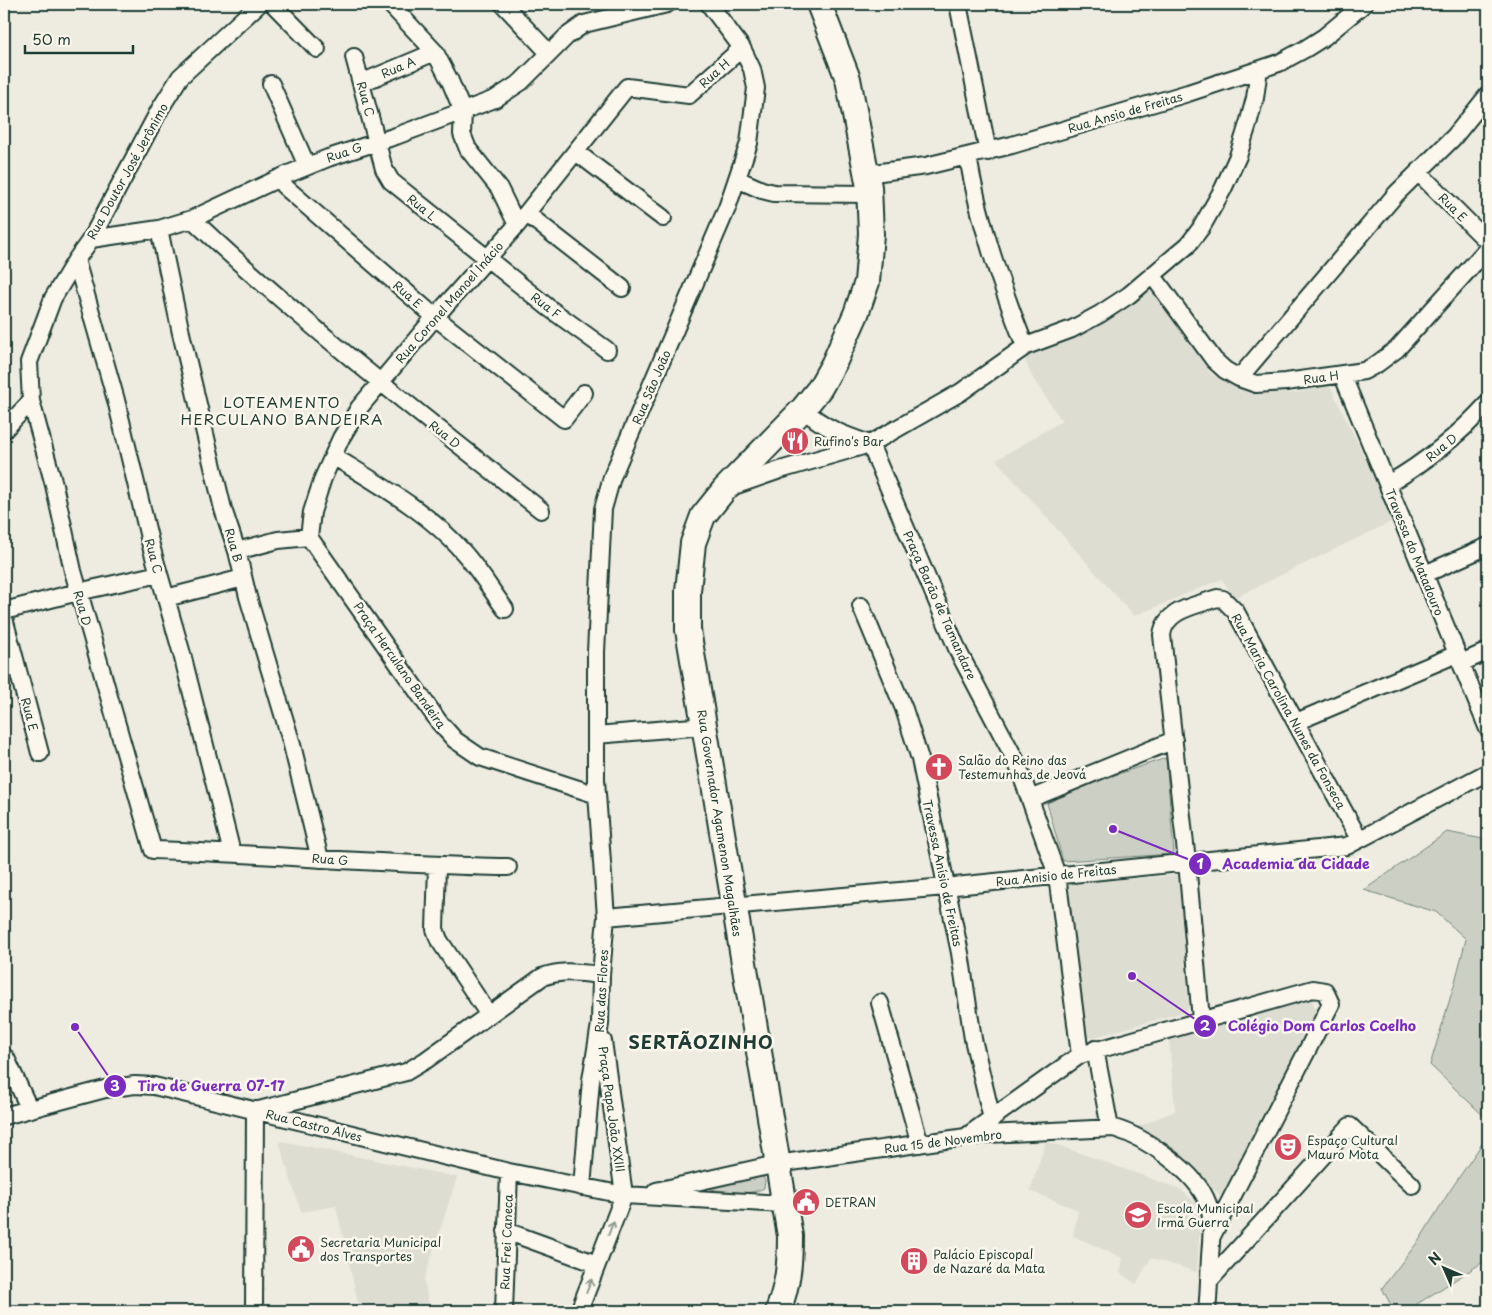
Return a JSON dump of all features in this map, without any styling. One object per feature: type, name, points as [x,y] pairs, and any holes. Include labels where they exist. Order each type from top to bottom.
[{"type":"street","name":"Rua Doutor José Jerônimo","points":[[29,362],[53,298],[76,260],[91,240],[160,110],[180,77],[258,4]]},
{"type":"street","points":[[273,4],[317,49]]},
{"type":"street","points":[[390,4],[435,52],[463,112],[462,134],[468,149],[522,219],[622,288]]},
{"type":"street","points":[[502,4],[549,54]]},
{"type":"street","name":"Rua G","points":[[91,240],[159,229],[192,219],[307,166],[496,99],[515,86],[577,28],[584,24],[667,4]]},
{"type":"street","name":"Rua São João","points":[[597,795],[596,652],[603,509],[612,477],[727,208],[749,143],[756,88],[752,69],[742,48],[709,4]]},
{"type":"street","name":"Rua Governador Agamenon Magalhães","points":[[778,1311],[790,1264],[790,1236],[688,630],[688,591],[693,543],[703,516],[724,490],[803,409],[820,388],[834,363],[856,314],[867,282],[871,234],[868,184],[848,79],[819,4]]},
{"type":"street","points":[[958,4],[988,152]]},
{"type":"street","name":"Rua Ansio de Freitas","points":[[737,179],[774,193],[868,184],[926,166],[988,152],[1188,93],[1279,63],[1324,37],[1364,4]]},
{"type":"street","name":"Rua H","points":[[627,87],[689,96],[742,48]]},
{"type":"street","name":"Rua A","points":[[361,83],[435,52]]},
{"type":"street","name":"Rua C","points":[[354,57],[376,141]]},
{"type":"street","points":[[724,490],[780,470],[870,444],[961,392],[1025,346],[1072,329],[1129,295],[1188,245],[1201,228],[1223,189],[1238,156],[1253,107],[1258,76],[1257,70]]},
{"type":"street","points":[[271,84],[307,166]]},
{"type":"street","name":"Rua Coronel Manoel Inácio","points":[[309,537],[312,512],[332,456],[359,408],[435,317],[522,219],[627,87]]},
{"type":"street","points":[[1239,378],[1396,194],[1454,137],[1488,95]]},
{"type":"street","name":"Rua L","points":[[376,141],[384,169],[391,181],[487,258]]},
{"type":"street","points":[[576,152],[664,218]]},
{"type":"street","points":[[968,157],[973,184],[998,275],[1025,346]]},
{"type":"street","name":"Rua E","points":[[1418,172],[1488,242]]},
{"type":"street","name":"Rua E","points":[[279,178],[284,186],[435,317],[564,419],[584,392]]},
{"type":"street","name":"Rua D","points":[[192,219],[258,279],[380,382],[541,510]]},
{"type":"street","name":"Rua B","points":[[159,229],[181,333],[223,509],[237,551],[243,578],[291,742],[320,859]]},
{"type":"street","name":"Rua H","points":[[1153,276],[1214,360],[1225,370],[1239,378],[1256,384],[1286,382],[1364,371],[1377,364],[1397,349],[1488,248]]},
{"type":"street","name":"Rua F","points":[[487,258],[548,308],[607,350]]},
{"type":"street","name":"Rua C","points":[[76,260],[116,400],[159,574],[182,654],[232,852]]},
{"type":"street","name":"Rua D","points":[[29,362],[31,401],[54,486],[78,592],[153,850]]},
{"type":"street","name":"Travessa do Matadouro","points":[[1342,374],[1488,730]]},
{"type":"street","points":[[4,430],[31,401]]},
{"type":"street","name":"Rua D","points":[[1388,484],[1414,469],[1435,453],[1460,432],[1488,403]]},
{"type":"street","points":[[803,409],[828,428],[870,444]]},
{"type":"street","name":"Praça Barão de Tamandare","points":[[870,444],[959,653],[1017,763],[1057,875],[1088,1052],[1110,1128]]},
{"type":"street","points":[[332,456],[401,499],[446,534],[465,553],[505,609]]},
{"type":"street","points":[[237,551],[278,540],[309,537]]},
{"type":"street","name":"Praça Herculano Bandeira","points":[[309,537],[434,714],[455,740],[480,757],[597,795]]},
{"type":"street","points":[[1425,574],[1488,546]]},
{"type":"street","points":[[4,611],[159,574]]},
{"type":"street","points":[[166,598],[243,578]]},
{"type":"street","name":"Rua Maria Carolina Nunes da Fonseca","points":[[1201,1020],[1187,862],[1162,635],[1163,626],[1174,613],[1218,598],[1236,612],[1359,839]]},
{"type":"street","name":"Travessa Anísio de Freitas","points":[[861,606],[904,709],[920,760],[960,953],[973,1039],[992,1119]]},
{"type":"street","name":"Rua E","points":[[4,618],[40,753]]},
{"type":"street","points":[[1296,722],[1459,659],[1488,651]]},
{"type":"street","points":[[596,735],[705,726]]},
{"type":"street","points":[[1030,799],[1174,740]]},
{"type":"street","name":"Rua Anisio de Freitas","points":[[606,917],[1347,846],[1488,772]]},
{"type":"street","name":"Rua das Flores","points":[[582,1187],[591,1080],[600,1024],[601,975],[606,917],[597,795]]},
{"type":"street","name":"Rua G","points":[[153,850],[232,852],[437,866],[508,866]]},
{"type":"street","points":[[437,866],[436,929],[439,940],[489,1015]]},
{"type":"street","points":[[254,1311],[255,1111],[406,1072],[426,1060],[542,977],[555,972],[565,971],[601,975]]},
{"type":"street","points":[[966,1137],[1088,1052],[1313,989],[1325,991],[1331,1004],[1211,1238]]},
{"type":"street","points":[[880,1003],[920,1144]]},
{"type":"street","name":"Praça Papa João XXIII","points":[[600,1024],[630,1195]]},
{"type":"street","points":[[4,1057],[29,1108]]},
{"type":"street","name":"Rua Castro Alves","points":[[4,1116],[106,1089],[136,1085],[154,1086],[509,1172],[582,1187],[630,1195],[784,1204]]},
{"type":"street","points":[[1209,1281],[1350,1126],[1412,1186]]},
{"type":"street","points":[[1110,1128],[1126,1131],[1168,1156],[1199,1187],[1208,1203],[1212,1226],[1207,1311]]},
{"type":"street","name":"Rua 15 de Novembro","points":[[630,1195],[777,1164],[966,1137],[988,1134],[1110,1128]]},
{"type":"street","name":"Rua Frei Caneca","points":[[504,1311],[509,1172]]},
{"type":"street","points":[[579,1311],[598,1263],[630,1195]]},
{"type":"street","points":[[506,1231],[598,1263]]},
{"type":"shaded area","points":[[1151,289],[1166,306],[1211,374],[1250,393],[1297,393],[1329,384],[1395,520],[1234,598],[1222,579],[1134,616],[996,460],[1062,421],[1032,377],[1024,357],[1114,316]]},
{"type":"shaded area","points":[[1166,758],[1174,854],[1063,861],[1047,803],[1106,778]]},
{"type":"shaded area","points":[[1447,832],[1488,840],[1488,1120],[1430,1065],[1466,939],[1436,912],[1364,890]]},
{"type":"shaded area","points":[[1178,875],[1189,1007],[1184,1012],[1091,1038],[1084,1034],[1073,946],[1068,884]]},
{"type":"shaded area","points":[[1312,1000],[1318,1016],[1221,1196],[1184,1163],[1135,1128],[1175,1111],[1169,1037]]},
{"type":"shaded area","points":[[1488,1135],[1488,1259],[1406,1311],[1394,1311],[1382,1288],[1420,1239]]},
{"type":"shaded area","points":[[282,1141],[457,1177],[424,1280],[430,1311],[360,1311],[336,1206],[301,1212],[279,1142]]},
{"type":"shaded area","name":"Escola Municipal Irmã Guerra","points":[[1046,1141],[1180,1189],[1195,1202],[1200,1219],[1197,1272],[1151,1258],[1136,1284],[1120,1273],[1123,1258],[1073,1236],[1078,1210],[1030,1191]]},
{"type":"shaded area","points":[[757,1175],[763,1177],[765,1181],[764,1188],[757,1191],[743,1193],[705,1188]]},
{"type":"place","name":"Rufino's Bar","points":[[795,441]]},
{"type":"place","name":"Salão do Reino das Testemunhas de Jeová","points":[[939,767]]},
{"type":"place","name":"Academia da Cidade","points":[[1113,829]]},
{"type":"place","name":"Colégio Dom Carlos Coelho","points":[[1132,976]]},
{"type":"place","name":"Tiro de Guerra 07-17","points":[[75,1027]]},
{"type":"place","name":"Espaço Cultural Mauro Mota","points":[[1288,1147]]},
{"type":"place","name":"DETRAN","points":[[806,1202]]},
{"type":"place","name":"Escola Municipal Irmã Guerra","points":[[1138,1215]]},
{"type":"place","name":"Secretaria Municipal dos Transportes","points":[[301,1249]]},
{"type":"place","name":"Palácio Episcopal de Nazaré da Mata","points":[[914,1261]]},
{"type":"district","name":"LOTEAMENTO HERCULANO BANDEIRA","points":[[282,410]]},
{"type":"district","name":"SERTÃOZINHO","points":[[701,1041]]}]
